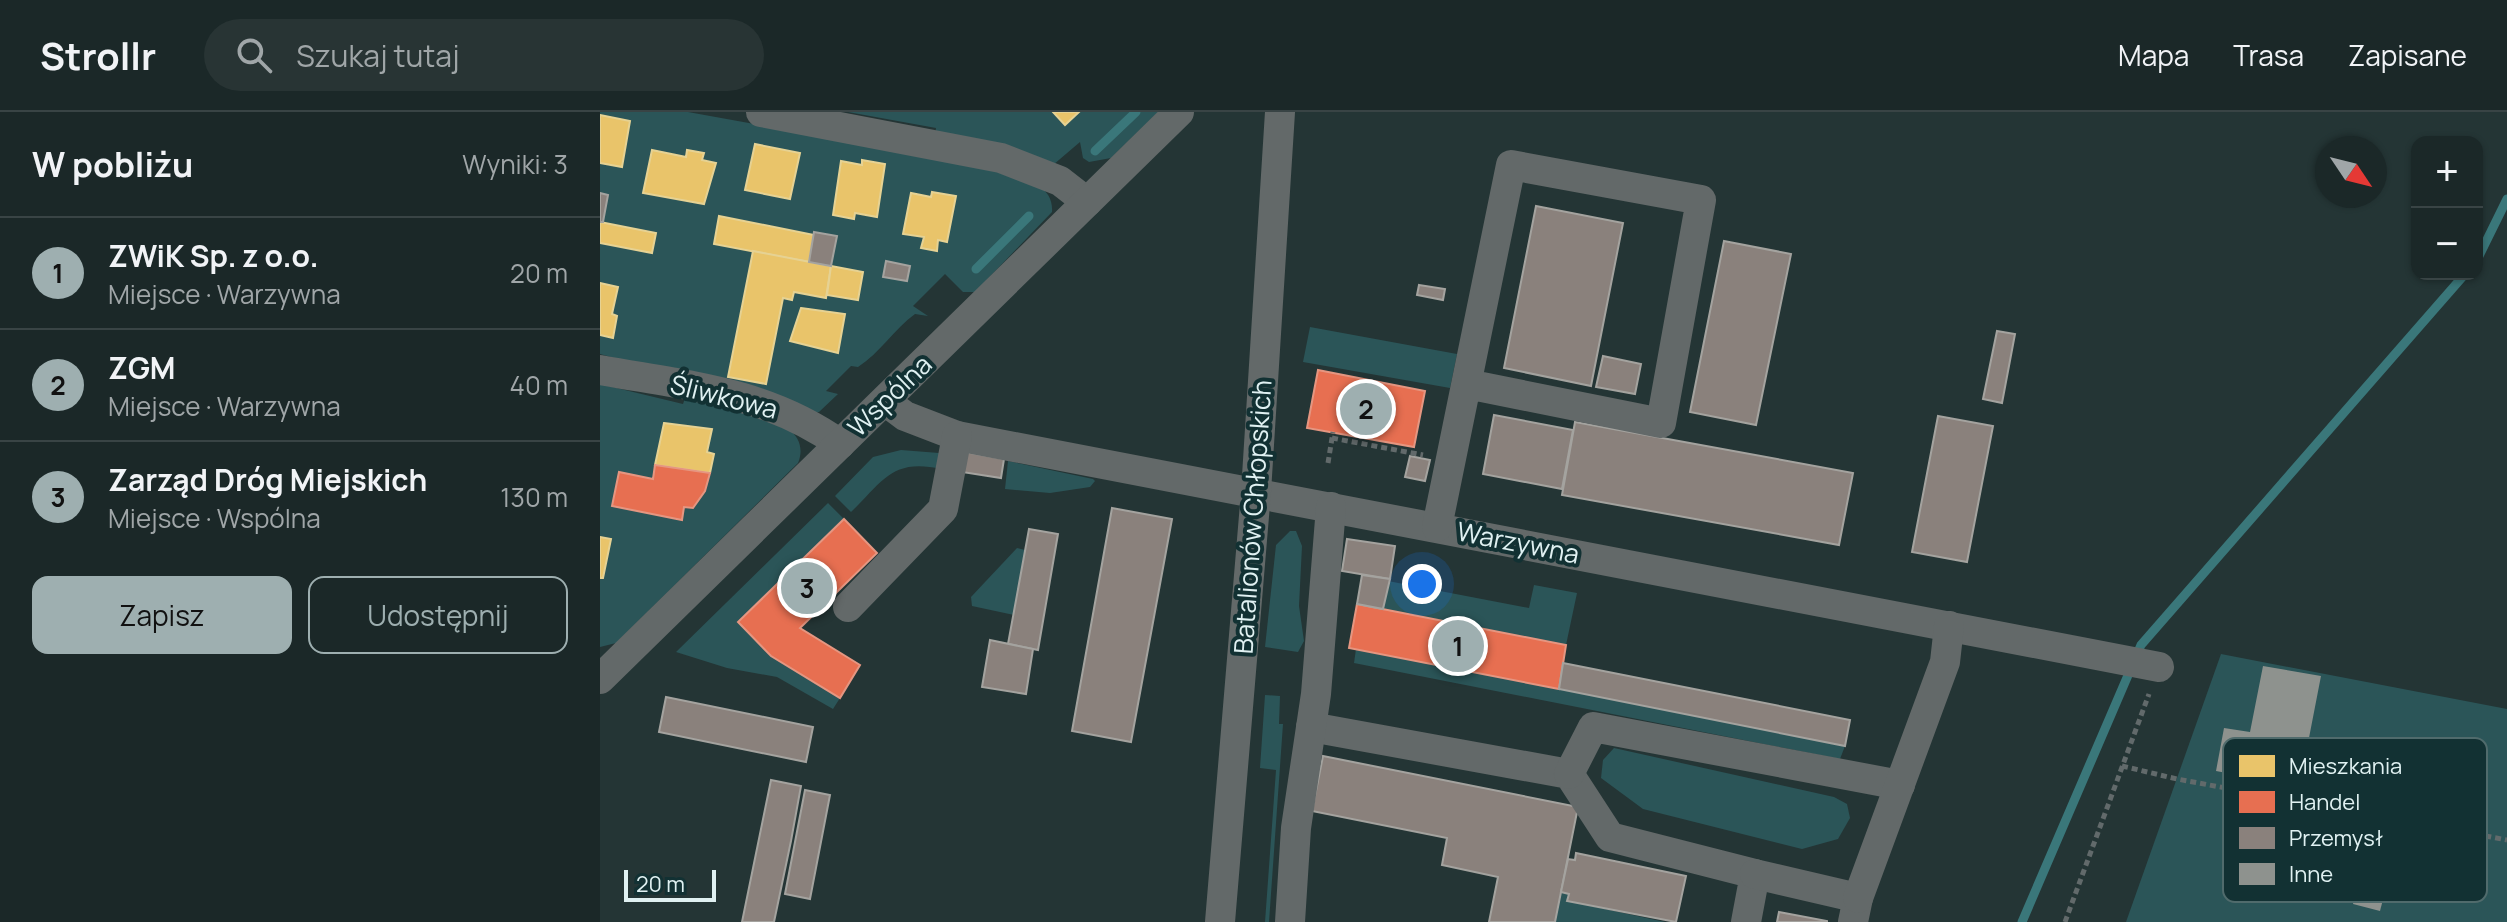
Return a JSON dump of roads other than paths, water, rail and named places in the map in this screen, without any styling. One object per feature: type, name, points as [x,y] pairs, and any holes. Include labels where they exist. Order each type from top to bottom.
[{"type":"street","points":[[761,112],[1001,158],[1060,181],[1087,202]]},
{"type":"street","name":"Wspólna","points":[[600,679],[1179,112]]},
{"type":"street","name":"Batalionów Chłopskich","points":[[1220,922],[1256,492],[1280,112]]},
{"type":"street","points":[[1437,527],[1440,471],[1467,384],[1511,165],[1701,200],[1661,423],[1467,384]]},
{"type":"street","name":"Śliwkowa","points":[[600,370],[766,404],[804,421],[840,444]]},
{"type":"street","name":"Warzywna","points":[[885,401],[905,416],[957,436],[2142,663]]},
{"type":"street","points":[[848,607],[943,509],[957,436]]},
{"type":"street","points":[[1290,922],[1296,828],[1311,727],[1331,507]]},
{"type":"street","points":[[1311,727],[1569,774],[1610,837],[1755,874],[1856,910],[1945,662],[1949,626]]},
{"type":"street","points":[[1569,774],[1593,727],[1900,785]]},
{"type":"street","points":[[1746,922],[1755,874]]},
{"type":"waterway","points":[[1095,151],[1136,112]]},
{"type":"waterway","points":[[2483,248],[2507,199]]},
{"type":"waterway","points":[[976,269],[1029,216]]},
{"type":"waterway","points":[[2022,922],[2141,645],[2460,280]]},
{"type":"place","name":"ZGM","points":[[1366,409]]},
{"type":"place","name":"Zarząd Dróg Miejskich","points":[[807,588]]},
{"type":"place","name":"ZWiK Sp. z o.o.","points":[[1458,646]]}]
